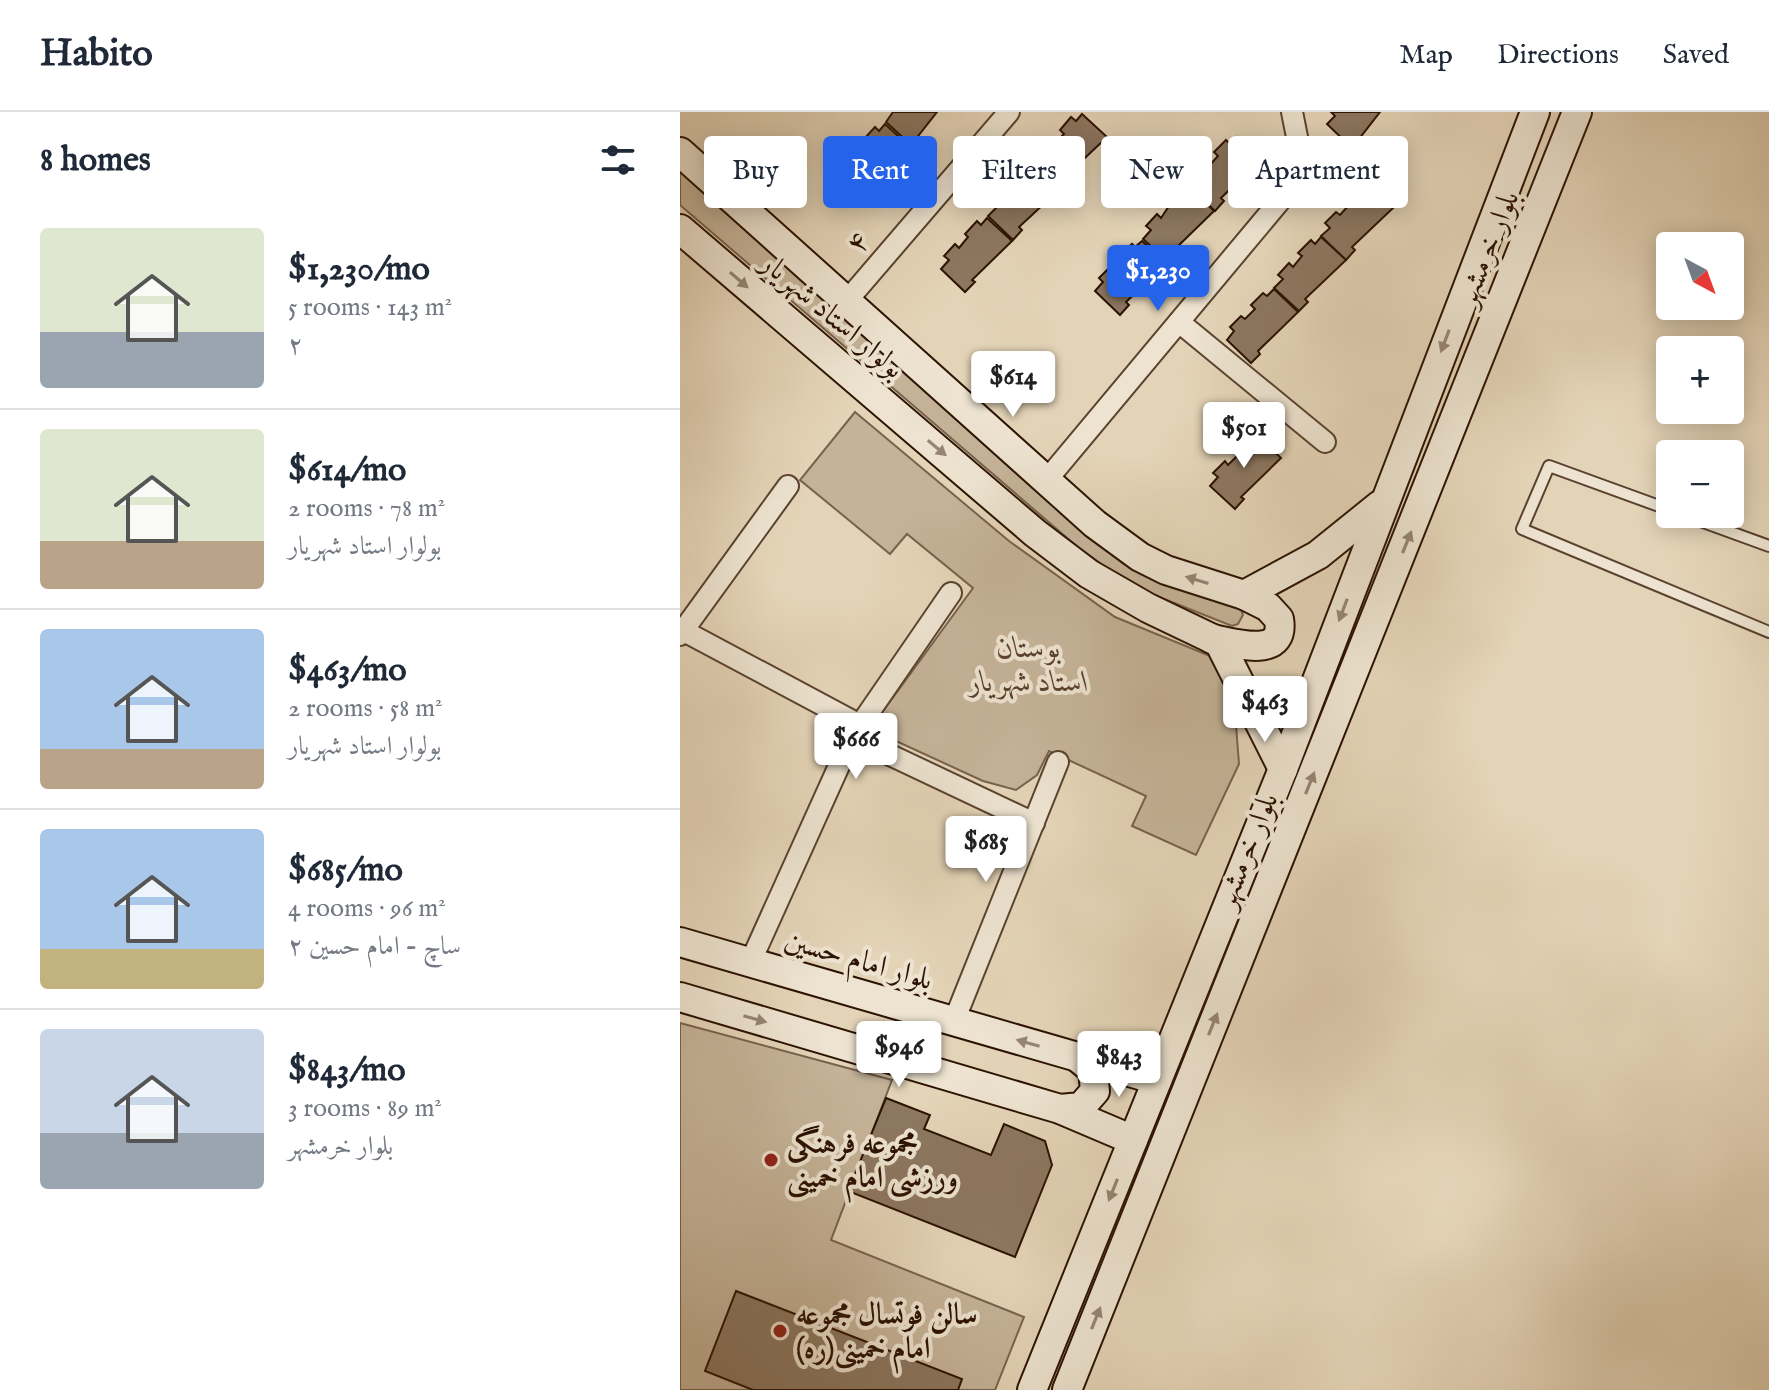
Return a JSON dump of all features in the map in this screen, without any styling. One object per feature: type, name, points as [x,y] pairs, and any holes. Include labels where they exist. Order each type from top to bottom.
[{"type":"street","name":"۴","points":[[845,303],[1009,112]]},
{"type":"street","points":[[1045,482],[1304,172],[1292,112]]},
{"type":"street","name":"بلوار خرمشهر","points":[[1032,1390],[1283,769],[1535,112]]},
{"type":"street","name":"بلوار خرمشهر","points":[[1067,1390],[1577,112]]},
{"type":"street","name":"بولوار استاد شهریار","points":[[680,152],[1045,482],[1140,557],[1166,570],[1244,595],[1274,612],[1279,619],[1279,635],[1274,642],[1259,647],[1212,639],[1148,608],[1067,557],[680,229]]},
{"type":"street","points":[[1463,295],[1499,311]]},
{"type":"street","points":[[1179,322],[1325,442]]},
{"type":"street","points":[[788,486],[681,632],[856,731],[1034,823]]},
{"type":"street","points":[[1244,595],[1328,548],[1383,502]]},
{"type":"street","points":[[750,963],[856,731],[951,593]]},
{"type":"street","points":[[1212,639],[1219,642],[1283,769]]},
{"type":"street","points":[[954,1021],[1058,762]]},
{"type":"street","name":"بلوار امام حسین","points":[[680,942],[1157,1080]]},
{"type":"street","points":[[680,997],[1060,1109],[1133,1140]]},
{"type":"street","points":[[1060,1109],[1081,1107],[1095,1091],[1093,1070],[1077,1057]]},
{"type":"lane","points":[[1656,505],[1549,466],[1522,529],[1769,632]]},
{"type":"lane","points":[[1720,528],[1769,546]]},
{"type":"green space","points":[[680,171],[704,193],[704,208],[721,208],[1068,519],[1124,564],[1240,607],[1243,615],[1238,624],[1232,626],[1134,587],[1080,549],[680,205]]},
{"type":"green space","name":"بوستان استاد شهریار","points":[[855,412],[1009,541],[1115,617],[1215,658],[1233,686],[1239,764],[1196,855],[1132,826],[1146,796],[1049,751],[1037,775],[1016,790],[983,781],[870,729],[973,588],[907,534],[890,554],[800,480]]},
{"type":"green space","name":"مجموعه فرهنگی ورزشی امام خمینی","points":[[680,1023],[892,1080],[831,1240],[1024,1317],[995,1390],[680,1390]]},
{"type":"building","points":[[893,112],[937,112],[918,136],[901,136],[886,122]]},
{"type":"building","points":[[1331,112],[1380,112],[1361,136],[1340,136],[1327,124],[1335,116]]},
{"type":"building","points":[[1082,114],[1106,136],[1101,136],[1101,143],[1085,158],[1085,136],[1062,136],[1064,134],[1060,130],[1071,117],[1076,121]]},
{"type":"building","points":[[885,124],[898,136],[867,136],[875,127],[879,131]]},
{"type":"building","points":[[1226,140],[1228,191],[1215,211],[1212,208],[1212,163],[1218,156],[1214,152]]},
{"type":"building","points":[[996,208],[1040,208],[1019,227],[1022,230],[1013,240],[988,216]]},
{"type":"building","points":[[1168,208],[1211,208],[1214,211],[1174,250],[1177,253],[1168,262],[1143,239],[1151,230],[1146,226],[1157,214],[1161,218]]},
{"type":"building","points":[[1346,208],[1393,208],[1352,247],[1355,250],[1346,260],[1321,236],[1330,228],[1325,223],[1336,212],[1340,215]]},
{"type":"building","points":[[987,218],[1012,241],[972,280],[975,282],[965,292],[941,269],[949,260],[944,256],[955,244],[959,248],[968,237],[965,234],[977,221],[981,225]]},
{"type":"building","points":[[1321,237],[1346,260],[1305,299],[1308,302],[1299,311],[1274,288],[1283,279],[1278,275],[1289,263],[1293,267],[1302,256],[1298,253],[1311,240],[1315,244]]},
{"type":"building","points":[[1142,241],[1167,263],[1126,302],[1129,305],[1120,315],[1095,291],[1103,282],[1099,278],[1110,267],[1114,270],[1123,260],[1119,256],[1132,244],[1135,247]]},
{"type":"building","points":[[1274,289],[1298,312],[1258,351],[1260,354],[1251,363],[1227,340],[1234,331],[1230,327],[1241,316],[1245,319],[1255,309],[1251,305],[1263,293],[1267,296]]},
{"type":"building","points":[[1257,435],[1281,458],[1241,497],[1244,499],[1235,509],[1210,486],[1218,477],[1213,473],[1225,461],[1228,465],[1238,455],[1234,451],[1246,438],[1250,442]]},
{"type":"building","points":[[886,1098],[930,1115],[924,1129],[991,1155],[1004,1124],[1045,1141],[1052,1165],[1015,1257],[848,1191]]},
{"type":"building","name":"سالن فوتسال مجموعه امام خمینی(ره)","points":[[736,1291],[962,1379],[958,1390],[753,1390],[705,1371]]},
{"type":"place","name":"مجموعه فرهنگی ورزشی امام خمینی","points":[[771,1160]]},
{"type":"place","name":"سالن فوتسال مجموعه امام خمینی(ره)","points":[[780,1331]]}]
